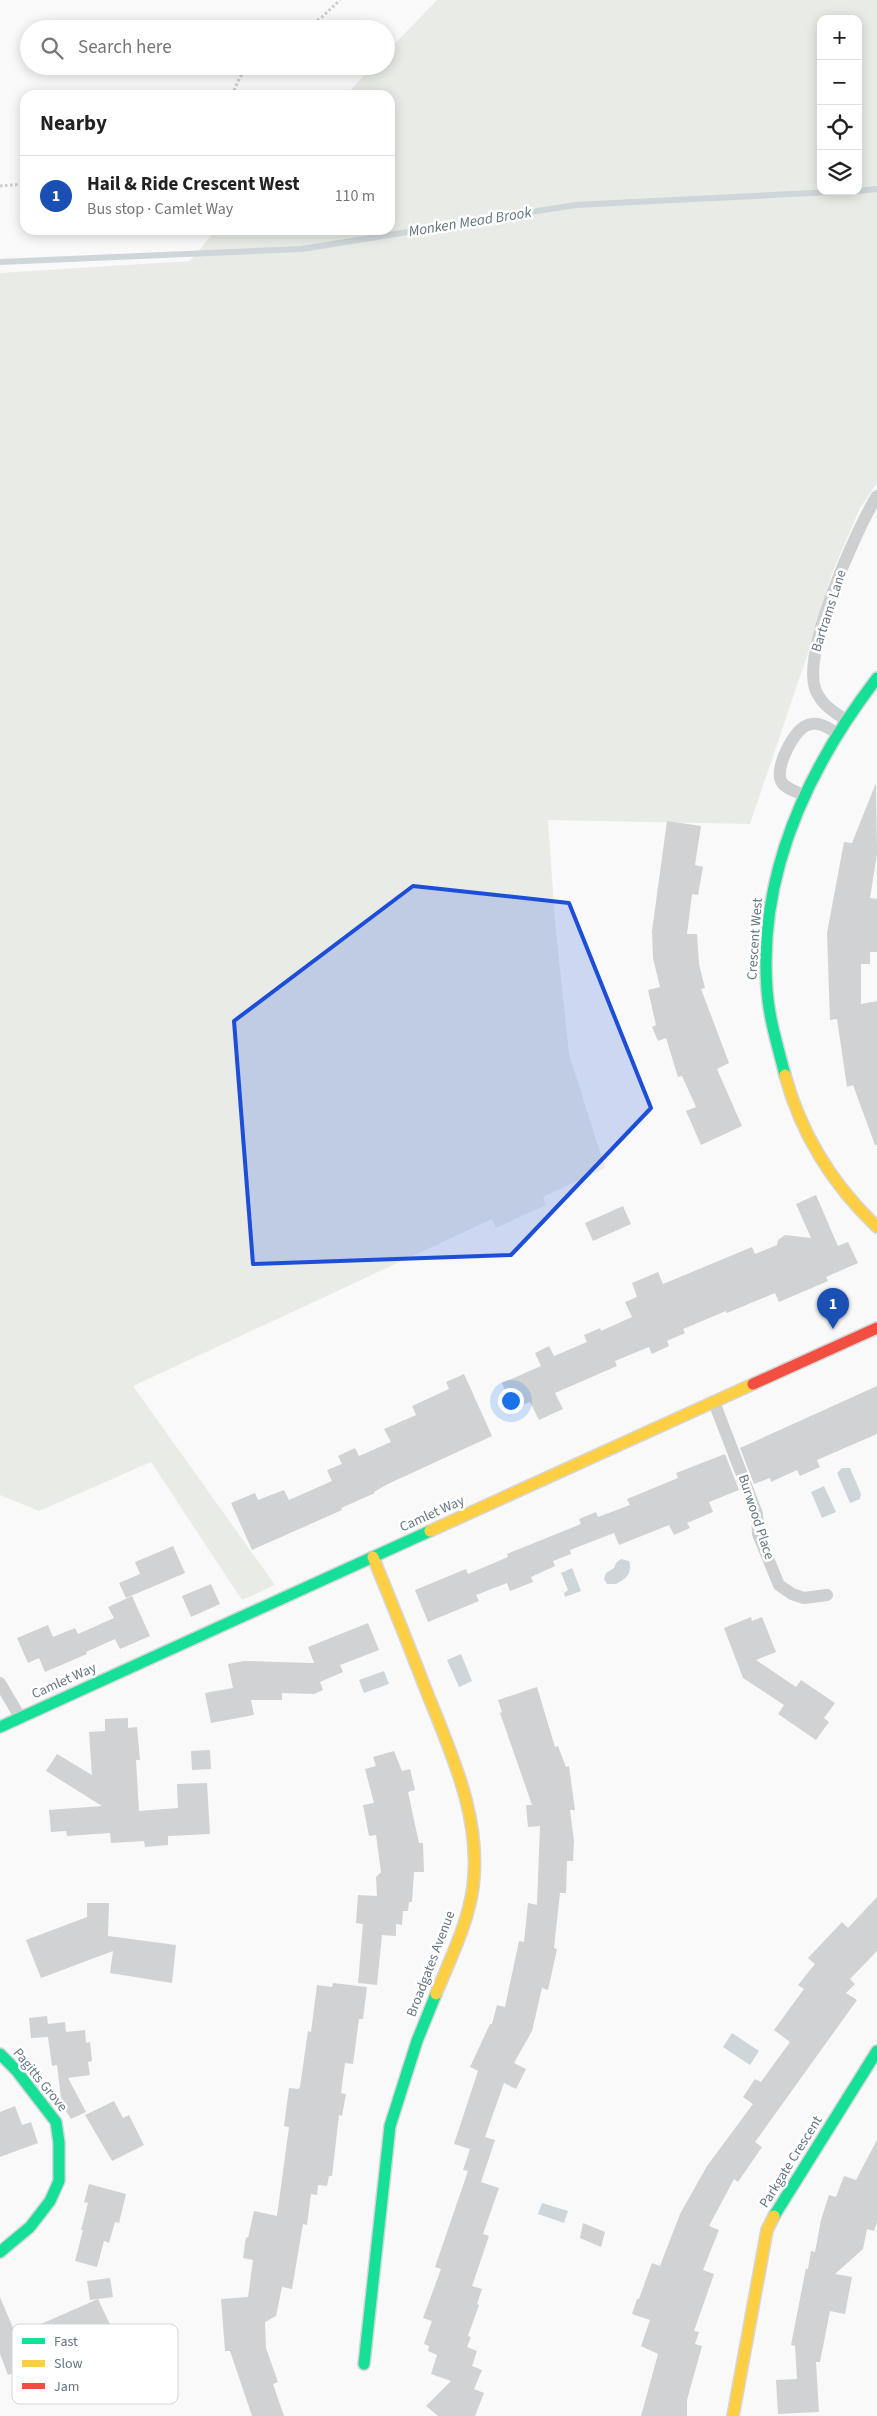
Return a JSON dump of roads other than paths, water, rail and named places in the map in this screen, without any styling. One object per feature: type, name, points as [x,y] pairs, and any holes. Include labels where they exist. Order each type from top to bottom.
[{"type":"street","name":"Crescent West","points":[[877,678],[837,733],[803,795],[794,816],[782,854],[769,921],[766,988],[784,1073],[803,1128],[823,1164],[841,1190],[877,1228]]},
{"type":"street","name":"Camlet Way","points":[[0,1727],[877,1328]]},
{"type":"street","name":"Broadgates Avenue","points":[[364,2364],[383,2174],[390,2126],[414,2048],[467,1916],[473,1886],[474,1854],[471,1822],[460,1774],[373,1557]]},
{"type":"street","name":"Parkgate Crescent","points":[[733,2416],[767,2230],[782,2201],[877,2051]]},
{"type":"street","name":"Pagitts Grove","points":[[0,2054],[16,2070],[56,2122],[59,2143],[58,2181],[50,2201],[30,2227],[0,2252]]},
{"type":"lane","name":"Bartrams Lane","points":[[846,720],[827,707],[815,690],[814,658],[834,586],[866,514],[877,496]]},
{"type":"lane","points":[[803,795],[785,786],[780,779],[781,767],[794,734],[807,725],[818,724],[837,733]]},
{"type":"lane","name":"Burwood Place","points":[[714,1402],[757,1514],[758,1534],[779,1584],[792,1594],[804,1598],[827,1595]]},
{"type":"lane","points":[[0,1683],[20,1717]]},
{"type":"waterway","name":"Monken Mead Brook","points":[[862,191],[877,189]]},
{"type":"waterway","name":"Monken Mead Brook","points":[[395,234],[575,205],[817,193]]},
{"type":"waterway","name":"Monken Mead Brook","points":[[0,262],[302,249],[389,235]]},
{"type":"place","name":"Hail & Ride Crescent West","points":[[833,1329]]}]
